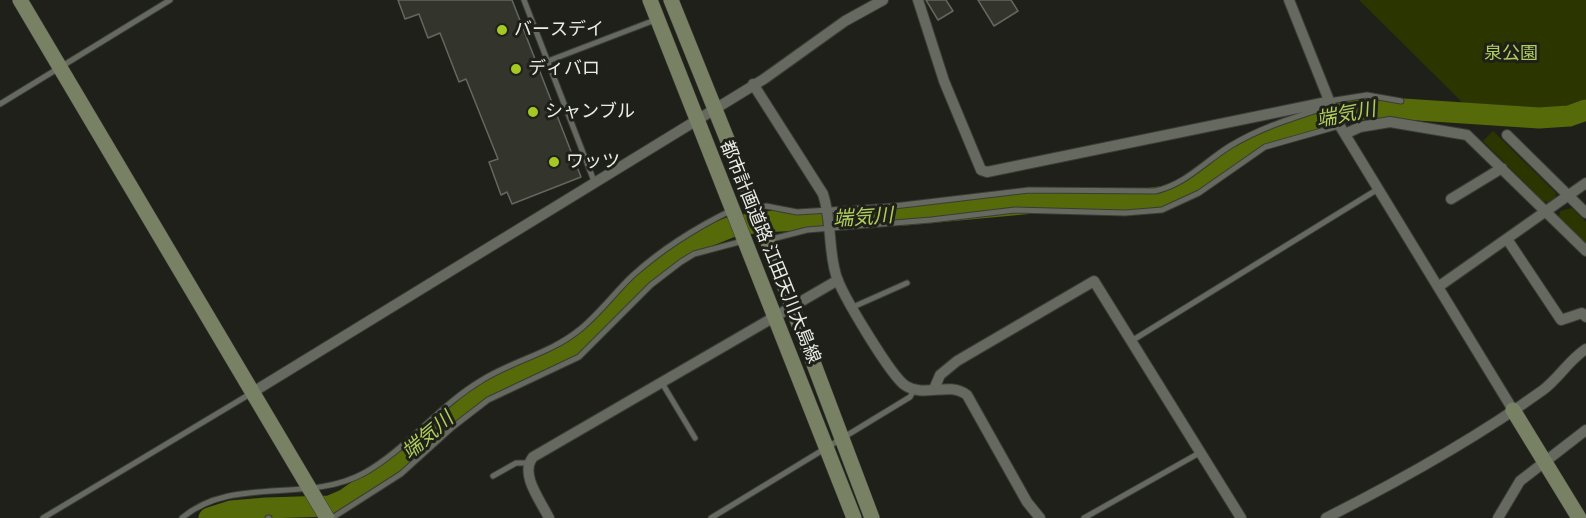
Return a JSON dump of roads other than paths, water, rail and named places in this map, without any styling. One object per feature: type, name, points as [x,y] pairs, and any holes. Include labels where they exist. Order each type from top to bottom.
[{"type":"street","points":[[20,0],[328,517]]},
{"type":"street","name":"都市計画道路 江田天川大島線","points":[[650,0],[854,518]]},
{"type":"street","name":"都市計画道路 江田天川大島線","points":[[671,0],[766,238],[873,518]]},
{"type":"street","points":[[253,392],[713,109],[845,21],[883,0]]},
{"type":"street","points":[[918,0],[944,81],[981,170],[987,172],[1326,104]]},
{"type":"street","points":[[1289,0],[1326,104],[1579,518]]},
{"type":"street","points":[[753,84],[816,180],[828,211],[833,264],[838,280],[895,376],[914,390],[952,388],[967,395],[1027,502],[1040,518]]},
{"type":"street","points":[[1340,128],[1390,123],[1467,135],[1586,251]]},
{"type":"street","points":[[1507,135],[1586,213]]},
{"type":"street","points":[[1450,199],[1502,168]]},
{"type":"street","points":[[1438,287],[1586,183]]},
{"type":"street","points":[[1507,239],[1561,320],[1582,313],[1586,317]]},
{"type":"street","points":[[549,518],[531,482],[528,463],[540,452],[838,280]]},
{"type":"street","points":[[934,389],[940,375],[957,361],[1091,281],[1096,282],[1241,518]]},
{"type":"street","points":[[1326,518],[1394,483],[1513,410],[1545,388],[1586,349]]},
{"type":"street","points":[[1498,518],[1520,481],[1586,430]]},
{"type":"lane","points":[[0,104],[170,0]]},
{"type":"lane","points":[[524,0],[594,181]]},
{"type":"lane","points":[[548,62],[657,19]]},
{"type":"lane","points":[[756,213],[766,206],[797,212],[828,211],[894,206],[1022,190],[1155,191],[1181,182],[1228,147],[1263,128],[1320,109],[1326,104],[1367,95],[1401,101]]},
{"type":"lane","points":[[766,238],[807,230],[1015,210],[1125,213],[1162,210],[1199,193],[1265,147],[1340,128]]},
{"type":"lane","points":[[1133,339],[1377,189]]},
{"type":"lane","points":[[182,518],[194,510],[221,499],[264,492],[311,491],[337,485],[366,471],[397,449],[438,411],[482,380],[572,336],[650,262],[674,243],[735,215]]},
{"type":"lane","points":[[328,517],[401,474],[453,427],[488,400],[579,357],[651,285],[681,262],[694,254],[745,240]]},
{"type":"lane","points":[[853,307],[907,283]]},
{"type":"lane","points":[[661,381],[695,438]]},
{"type":"lane","points":[[711,518],[910,397],[914,390]]},
{"type":"lane","points":[[43,518],[253,392]]},
{"type":"lane","points":[[1084,518],[1201,452]]},
{"type":"lane","points":[[493,476],[516,463],[528,463]]},
{"type":"waterway","name":"端気川","points":[[209,518],[231,511],[330,506],[344,500],[403,459],[474,397],[579,343],[639,282],[667,258],[694,242],[731,227],[760,222],[905,215],[1044,202],[1131,201],[1174,195],[1192,187],[1259,140],[1324,117],[1373,107],[1539,118],[1569,116],[1586,110]]},
{"type":"place","name":"バースデイ","points":[[502,30]]},
{"type":"place","name":"ディバロ","points":[[516,69]]},
{"type":"place","name":"シャンブル","points":[[533,112]]},
{"type":"place","name":"ワッツ","points":[[554,162]]},
{"type":"park label","name":"泉公園","points":[[1511,54]]}]
